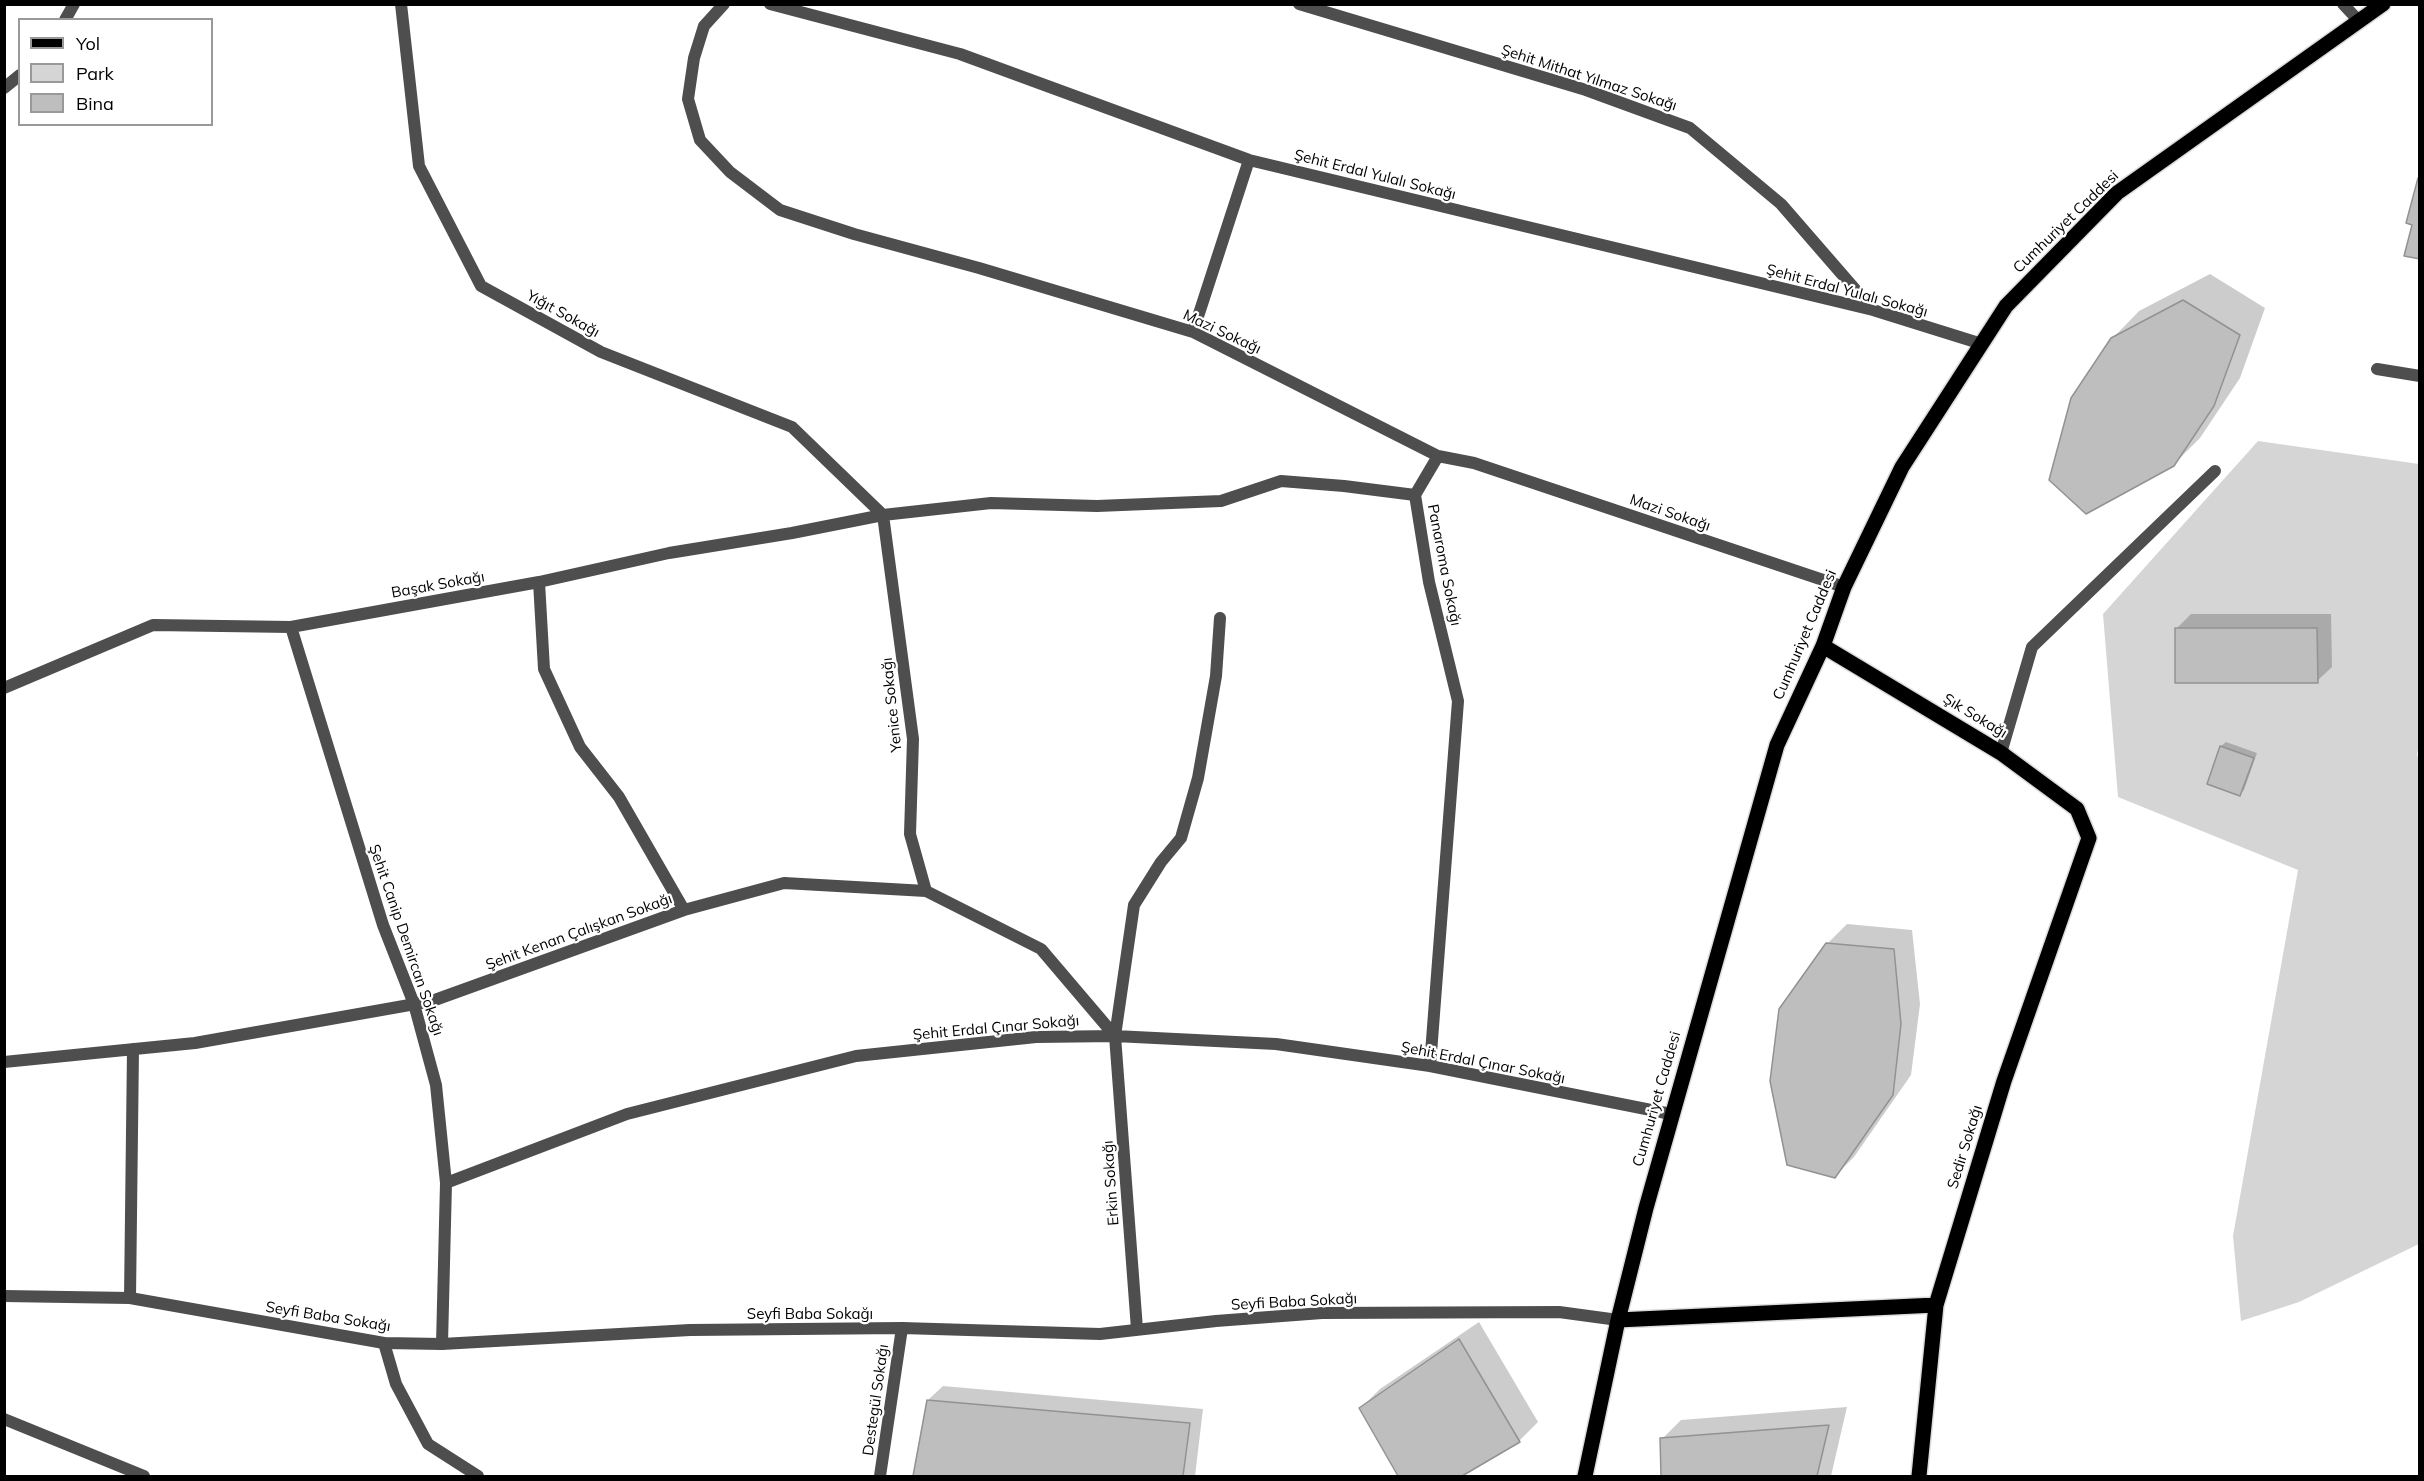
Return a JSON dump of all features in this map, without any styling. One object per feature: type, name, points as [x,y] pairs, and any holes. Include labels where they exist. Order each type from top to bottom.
[{"type":"main road","name":"Cumhuriyet Caddesi","points":[[1586,1476],[1618,1320],[1671,1114],[1777,745],[1822,646],[1844,587],[1902,467],[2006,306],[2116,193],[2383,4]]},
{"type":"main road","name":"Şık Sokağı","points":[[1822,646],[2001,753],[2077,809],[2089,838]]},
{"type":"main road","name":"Sedir Sokağı","points":[[1919,1476],[1936,1305],[2004,1081],[2089,838]]},
{"type":"main road","points":[[1618,1320],[1936,1305]]},
{"type":"street","points":[[66,18],[74,4]]},
{"type":"street","name":"Yığıt Sokağı","points":[[401,4],[419,166],[481,286],[601,352],[792,427],[883,515]]},
{"type":"street","name":"Mazi Sokağı","points":[[723,4],[704,26],[694,58],[688,99],[700,140],[730,172],[780,210],[854,234],[979,268],[1193,332],[1438,456],[1474,463],[1844,587]]},
{"type":"street","name":"Şehit Erdal Yulalı Sokağı","points":[[770,4],[960,54],[1249,160],[1873,310],[1982,344]]},
{"type":"street","name":"Şehit Mithat Yılmaz Sokağı","points":[[1299,4],[1586,90],[1690,128],[1781,204],[1873,310]]},
{"type":"street","points":[[2343,4],[2358,20]]},
{"type":"street","points":[[4,88],[18,77]]},
{"type":"street","points":[[1193,332],[1249,160]]},
{"type":"street","points":[[2377,369],[2420,376]]},
{"type":"street","points":[[1415,495],[1438,456]]},
{"type":"street","points":[[2001,753],[2032,647],[2215,471]]},
{"type":"street","name":"Panaroma Sokağı","points":[[883,515],[991,503],[1097,507],[1221,501],[1281,481],[1415,495],[1429,582],[1458,701],[1430,1066]]},
{"type":"street","name":"Başak Sokağı","points":[[4,688],[153,625],[291,627],[539,582],[669,553],[792,533],[883,515]]},
{"type":"street","name":"Yenice Sokağı","points":[[883,515],[913,739],[910,834],[926,891]]},
{"type":"street","points":[[539,582],[544,669],[580,747],[619,797],[684,910]]},
{"type":"street","name":"Erkin Sokağı","points":[[1137,1329],[1115,1035],[1134,905],[1161,862],[1180,838],[1198,778],[1216,676],[1220,618]]},
{"type":"street","name":"Şehit Canip Demircan Sokağı","points":[[291,627],[383,925],[414,1004],[436,1084],[446,1183],[442,1344]]},
{"type":"street","points":[[4,694],[19,681]]},
{"type":"street","name":"Şehit Kenan Çalışkan Sokağı","points":[[4,1062],[195,1043],[414,1004],[455,993],[684,910],[784,883],[926,891],[1041,949],[1115,1035]]},
{"type":"street","name":"Şehit Erdal Çınar Sokağı","points":[[446,1183],[627,1114],[856,1056],[1036,1037],[1115,1035],[1276,1044],[1430,1066],[1671,1114]]},
{"type":"street","points":[[130,1298],[133,1049]]},
{"type":"street","name":"Seyfi Baba Sokağı","points":[[4,1296],[130,1298],[384,1343],[442,1344],[690,1330],[902,1328],[1079,1335],[1322,1313],[1559,1312],[1618,1320]]},
{"type":"street","name":"Destegül Sokağı","points":[[880,1476],[902,1328]]},
{"type":"street","points":[[384,1343],[396,1384],[428,1444],[478,1476]]},
{"type":"street","points":[[4,1419],[144,1476]]},
{"type":"green space","points":[[2258,441],[2419,464],[2420,735],[2417,756],[2420,757],[2419,1244],[2299,1302],[2241,1321],[2233,1236],[2298,870],[2118,797],[2103,614]],"holes":[[[2220,746],[2254,758],[2240,796],[2207,784]]]},
{"type":"building","points":[[2418,178],[2420,179],[2420,259],[2404,256],[2412,225],[2406,223]]},
{"type":"building","points":[[2183,300],[2240,335],[2214,406],[2174,466],[2086,514],[2049,480],[2071,398],[2111,338]]},
{"type":"building","points":[[2175,628],[2317,628],[2318,683],[2175,683]]},
{"type":"building","points":[[2220,746],[2254,758],[2240,796],[2207,784]]},
{"type":"building","points":[[1826,943],[1894,949],[1901,1024],[1893,1095],[1835,1178],[1787,1165],[1770,1081],[1779,1009]]},
{"type":"building","points":[[1459,1339],[1520,1442],[1462,1476],[1398,1476],[1359,1408]]},
{"type":"building","points":[[927,1400],[1190,1423],[1183,1476],[913,1476]]},
{"type":"building","points":[[1829,1425],[1817,1476],[1661,1476],[1660,1438]]}]
